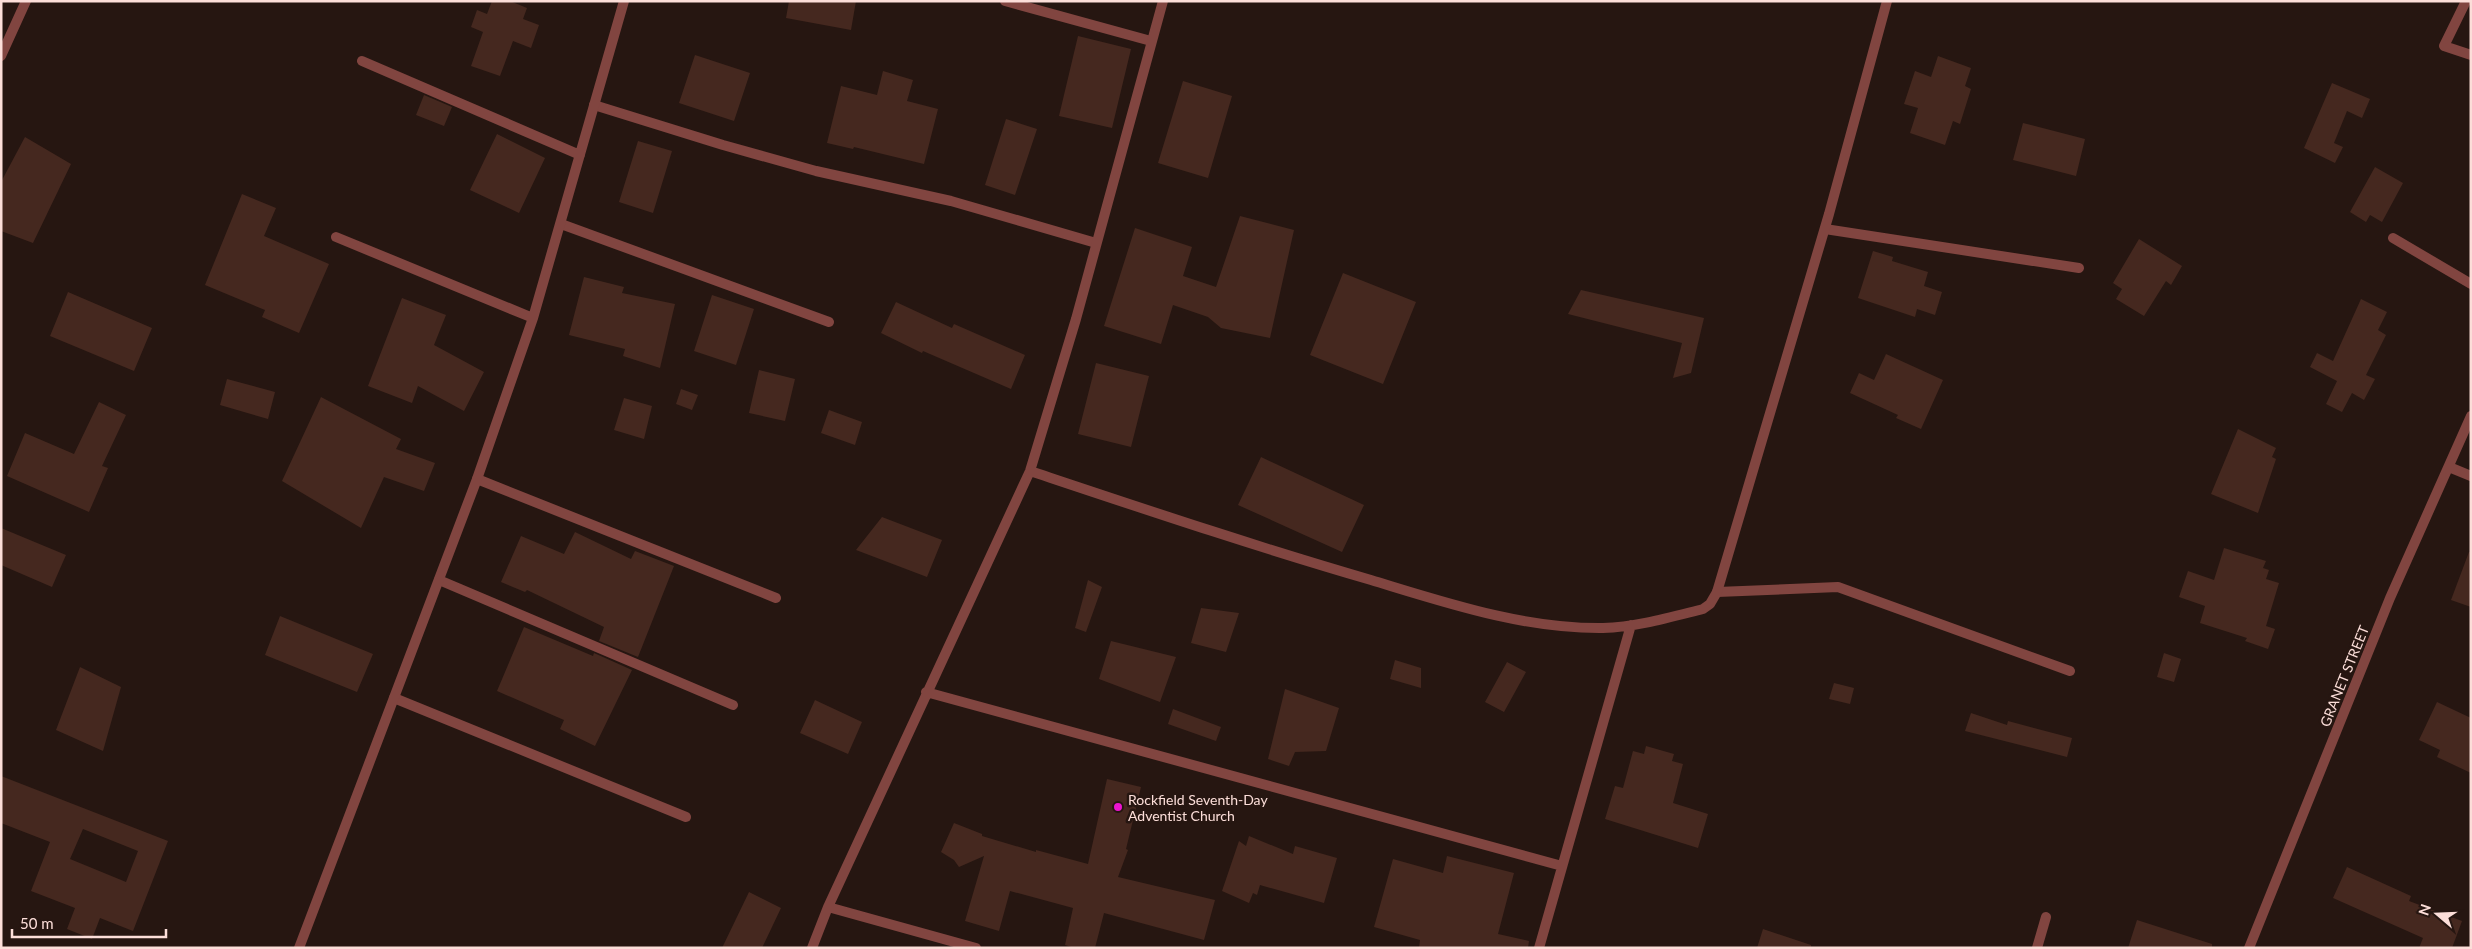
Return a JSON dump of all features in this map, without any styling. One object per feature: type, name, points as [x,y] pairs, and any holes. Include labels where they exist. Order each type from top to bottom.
[{"type":"street","points":[[1,56],[26,1]]},
{"type":"street","points":[[300,948],[477,480],[533,318],[624,1]]},
{"type":"street","points":[[1005,1],[1151,41]]},
{"type":"street","points":[[812,948],[828,907],[926,692],[1030,471],[1163,1]]},
{"type":"street","points":[[1030,471],[1252,545],[1454,605],[1529,622],[1579,628],[1631,625],[1703,608],[1710,604],[1717,592],[1825,229],[1887,1]]},
{"type":"street","points":[[2466,1],[2444,46],[2471,54]]},
{"type":"street","points":[[362,61],[580,155]]},
{"type":"street","points":[[594,105],[733,148],[816,171],[951,201],[1096,243]]},
{"type":"street","points":[[561,224],[829,322]]},
{"type":"street","points":[[1825,229],[2079,268]]},
{"type":"street","points":[[336,237],[533,318]]},
{"type":"street","points":[[2393,238],[2471,284]]},
{"type":"street","name":"GRANET STREET","points":[[2249,948],[2390,598],[2471,416]]},
{"type":"street","points":[[2448,467],[2471,476]]},
{"type":"street","points":[[477,480],[776,598]]},
{"type":"street","points":[[439,580],[733,705]]},
{"type":"street","points":[[1717,592],[1838,587],[2070,671]]},
{"type":"street","points":[[1539,948],[1631,625]]},
{"type":"street","points":[[926,692],[1562,866]]},
{"type":"street","points":[[394,698],[686,817]]},
{"type":"street","points":[[828,907],[976,948]]},
{"type":"street","points":[[2037,948],[2046,916]]},
{"type":"building","points":[[492,1],[510,1],[527,8],[523,19],[539,25],[531,48],[513,41],[500,76],[471,66],[483,32],[471,27],[477,10],[487,14]]},
{"type":"building","points":[[789,1],[856,1],[851,30],[786,18]]},
{"type":"building","points":[[1078,36],[1131,49],[1112,128],[1059,116]]},
{"type":"building","points":[[695,55],[750,73],[734,121],[679,103]]},
{"type":"building","points":[[1938,56],[1971,68],[1965,86],[1971,89],[1960,124],[1953,121],[1945,145],[1910,133],[1918,108],[1904,104],[1915,71],[1931,77]]},
{"type":"building","points":[[883,71],[913,80],[907,101],[938,109],[924,164],[854,147],[853,149],[827,143],[841,86],[877,95]]},
{"type":"building","points":[[1183,81],[1232,96],[1208,178],[1158,163]]},
{"type":"building","points":[[2332,83],[2370,99],[2362,118],[2347,111],[2334,143],[2343,147],[2335,163],[2304,148]]},
{"type":"building","points":[[424,95],[452,107],[444,126],[416,115]]},
{"type":"building","points":[[1006,119],[1037,129],[1015,195],[985,185]]},
{"type":"building","points":[[2023,123],[2085,139],[2076,176],[2013,160]]},
{"type":"building","points":[[497,134],[545,158],[519,213],[470,190]]},
{"type":"building","points":[[25,137],[71,164],[33,243],[1,231],[1,182]]},
{"type":"building","points":[[638,141],[672,151],[653,213],[619,202]]},
{"type":"building","points":[[2375,167],[2403,183],[2382,222],[2370,215],[2366,222],[2350,212]]},
{"type":"building","points":[[242,194],[276,208],[264,236],[329,264],[299,333],[262,317],[265,310],[205,285]]},
{"type":"building","points":[[1240,216],[1294,230],[1270,338],[1221,328],[1208,317],[1173,305],[1161,344],[1104,326],[1135,228],[1192,247],[1183,276],[1216,287]]},
{"type":"building","points":[[2139,239],[2182,266],[2171,285],[2166,281],[2144,316],[2116,299],[2122,289],[2113,283]]},
{"type":"building","points":[[1873,251],[1893,257],[1892,261],[1928,272],[1924,286],[1942,292],[1935,315],[1917,309],[1915,317],[1858,298]]},
{"type":"building","points":[[1343,273],[1416,302],[1383,384],[1310,355]]},
{"type":"building","points":[[584,277],[624,287],[622,293],[675,304],[660,368],[623,356],[625,349],[569,335]]},
{"type":"building","points":[[1581,290],[1704,318],[1691,373],[1673,378],[1682,343],[1568,314]]},
{"type":"building","points":[[68,292],[152,328],[134,371],[50,336]]},
{"type":"building","points":[[712,295],[754,309],[736,365],[694,351]]},
{"type":"building","points":[[402,298],[446,315],[434,345],[484,372],[464,411],[418,386],[412,403],[368,386]]},
{"type":"building","points":[[2361,299],[2387,312],[2378,330],[2386,335],[2366,375],[2375,379],[2364,400],[2352,393],[2342,412],[2326,404],[2337,381],[2310,367],[2317,353],[2333,361]]},
{"type":"building","points":[[896,302],[952,328],[954,324],[1025,355],[1011,389],[923,351],[922,353],[881,333]]},
{"type":"building","points":[[1886,354],[1943,380],[1921,429],[1896,418],[1898,415],[1850,393],[1859,373],[1874,380]]},
{"type":"building","points":[[1096,363],[1149,376],[1131,447],[1078,434]]},
{"type":"building","points":[[759,370],[795,379],[785,421],[749,413]]},
{"type":"building","points":[[227,379],[275,392],[268,419],[220,405]]},
{"type":"building","points":[[681,389],[698,395],[692,410],[676,404]]},
{"type":"building","points":[[321,397],[401,439],[396,449],[435,463],[424,491],[384,477],[361,528],[282,481]]},
{"type":"building","points":[[624,398],[652,406],[644,439],[614,430]]},
{"type":"building","points":[[99,402],[126,415],[102,466],[108,468],[89,512],[7,476],[25,433],[74,454]]},
{"type":"building","points":[[829,410],[862,422],[855,445],[821,433]]},
{"type":"building","points":[[2238,429],[2276,448],[2272,457],[2276,459],[2258,513],[2211,494]]},
{"type":"building","points":[[1261,457],[1364,505],[1342,552],[1238,505]]},
{"type":"building","points":[[882,517],[942,540],[927,577],[856,550]]},
{"type":"building","points":[[1,528],[66,555],[52,587],[1,565]]},
{"type":"building","points":[[575,532],[631,559],[635,551],[674,566],[638,657],[599,641],[604,627],[527,590],[525,592],[501,582],[521,536],[564,554]]},
{"type":"building","points":[[2224,548],[2266,561],[2263,568],[2269,570],[2266,579],[2279,583],[2266,626],[2275,629],[2268,649],[2245,641],[2247,638],[2200,623],[2205,606],[2179,597],[2188,571],[2214,580]]},
{"type":"building","points":[[2469,552],[2471,552],[2471,607],[2451,600]]},
{"type":"building","points":[[1088,580],[1102,587],[1086,632],[1075,628]]},
{"type":"building","points":[[1201,608],[1239,613],[1226,652],[1191,643]]},
{"type":"building","points":[[280,616],[373,654],[357,692],[265,655]]},
{"type":"building","points":[[524,627],[593,656],[594,653],[632,670],[595,746],[560,729],[564,720],[497,691]]},
{"type":"building","points":[[1111,641],[1176,657],[1160,702],[1099,679]]},
{"type":"building","points":[[2164,653],[2181,659],[2174,682],[2157,677]]},
{"type":"building","points":[[1395,660],[1421,668],[1421,688],[1390,679]]},
{"type":"building","points":[[1507,662],[1526,672],[1504,712],[1485,702]]},
{"type":"building","points":[[80,667],[121,687],[103,751],[56,730]]},
{"type":"building","points":[[1834,683],[1854,688],[1850,704],[1829,699]]},
{"type":"building","points":[[1285,689],[1339,708],[1326,751],[1295,752],[1289,766],[1268,759]]},
{"type":"building","points":[[815,700],[862,722],[848,754],[800,733]]},
{"type":"building","points":[[2437,702],[2471,718],[2471,773],[2437,757],[2440,750],[2419,740]]},
{"type":"building","points":[[1173,709],[1221,727],[1216,741],[1168,724]]},
{"type":"building","points":[[1971,713],[2007,725],[2008,721],[2072,738],[2067,757],[1965,731]]},
{"type":"building","points":[[1646,746],[1674,754],[1672,761],[1683,764],[1673,803],[1708,814],[1698,848],[1605,819],[1615,786],[1623,788],[1633,751],[1644,754]]},
{"type":"building","points":[[1,776],[168,841],[133,931],[100,918],[92,939],[67,929],[75,908],[31,891],[50,842],[1,823]],"holes":[[[83,829],[138,851],[126,882],[70,859]]]},
{"type":"building","points":[[1107,779],[1141,787],[1126,849],[1128,850],[1118,877],[1215,900],[1204,940],[1104,913],[1095,948],[1074,948],[1065,945],[1073,908],[1010,891],[999,931],[965,921],[984,856],[959,867],[954,860],[941,852],[954,823],[982,834],[982,836],[1036,852],[1036,850],[1088,864]]},
{"type":"building","points":[[1249,836],[1293,854],[1295,846],[1337,858],[1324,903],[1260,885],[1257,895],[1253,893],[1249,903],[1222,891],[1239,841],[1246,846]]},
{"type":"building","points":[[1447,856],[1514,873],[1498,934],[1529,941],[1528,948],[1419,948],[1420,940],[1374,927],[1393,859],[1443,873]]},
{"type":"building","points":[[2347,867],[2411,896],[2409,901],[2462,921],[2452,948],[2419,948],[2423,938],[2333,898]]},
{"type":"building","points":[[749,892],[781,908],[762,948],[722,948]]},
{"type":"building","points":[[2137,920],[2212,944],[2212,948],[2128,948]]},
{"type":"building","points":[[1763,929],[1811,945],[1811,948],[1757,948]]},
{"type":"place","name":"Rockfield Seventh-Day Adventist Church","points":[[1118,807]]}]
